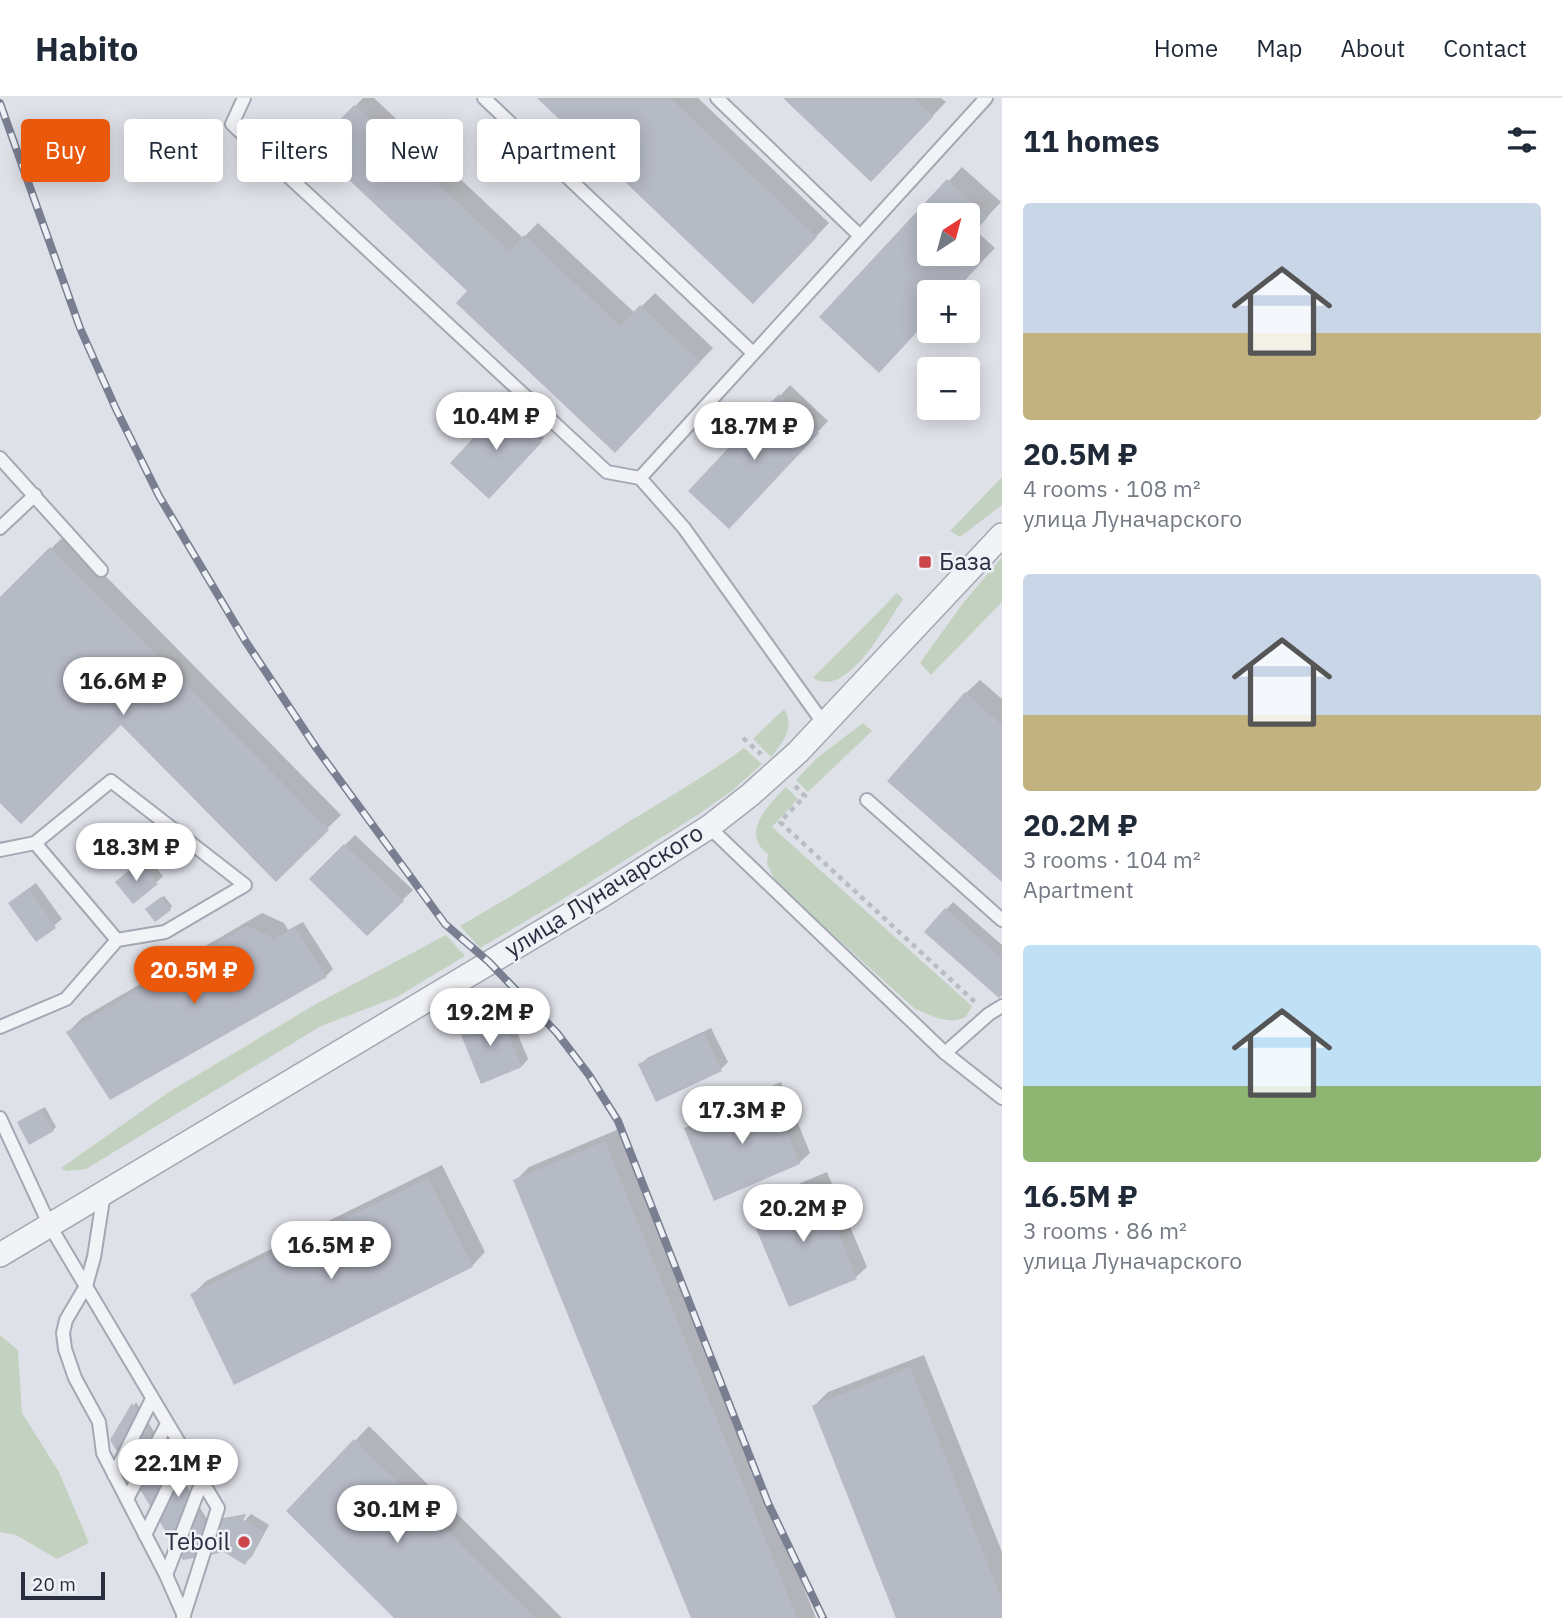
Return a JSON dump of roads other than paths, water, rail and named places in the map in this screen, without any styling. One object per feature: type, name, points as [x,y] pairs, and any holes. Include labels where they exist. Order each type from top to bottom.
[{"type":"street","name":"улица Луначарского","points":[[0,1255],[601,896],[709,827],[750,795],[824,724],[1002,535]]},
{"type":"lane","points":[[244,98],[232,124],[607,472],[640,478],[684,528],[824,724]]},
{"type":"lane","points":[[484,98],[753,353]]},
{"type":"lane","points":[[717,98],[860,236]]},
{"type":"lane","points":[[640,478],[986,98]]},
{"type":"lane","points":[[0,458],[101,570]]},
{"type":"lane","points":[[0,528],[35,495]]},
{"type":"lane","points":[[0,850],[34,843],[111,781],[245,885],[165,932],[117,940],[66,999],[0,1027]]},
{"type":"lane","points":[[867,800],[1002,920]]},
{"type":"lane","points":[[709,827],[945,1053],[1002,1098]]},
{"type":"lane","points":[[34,843],[117,940]]},
{"type":"lane","points":[[945,1053],[1002,1006]]},
{"type":"lane","points":[[0,1118],[50,1226],[218,1508],[183,1617]]},
{"type":"lane","points":[[104,1193],[94,1257],[86,1286],[66,1320],[63,1333],[65,1349],[75,1378],[99,1422],[103,1452],[166,1575],[183,1617]]},
{"type":"lane","points":[[114,1475],[152,1399]]},
{"type":"lane","points":[[127,1499],[167,1424]]},
{"type":"lane","points":[[145,1535],[184,1454]]},
{"type":"lane","points":[[166,1575],[202,1481]]},
{"type":"railway","points":[[0,103],[80,328],[116,409],[159,496],[246,642],[317,749],[445,924],[489,962],[557,1033],[589,1075],[618,1121],[768,1503],[823,1618]]},
{"type":"place","name":"База","points":[[925,562]]},
{"type":"place","name":"Teboil","points":[[244,1542]]}]
